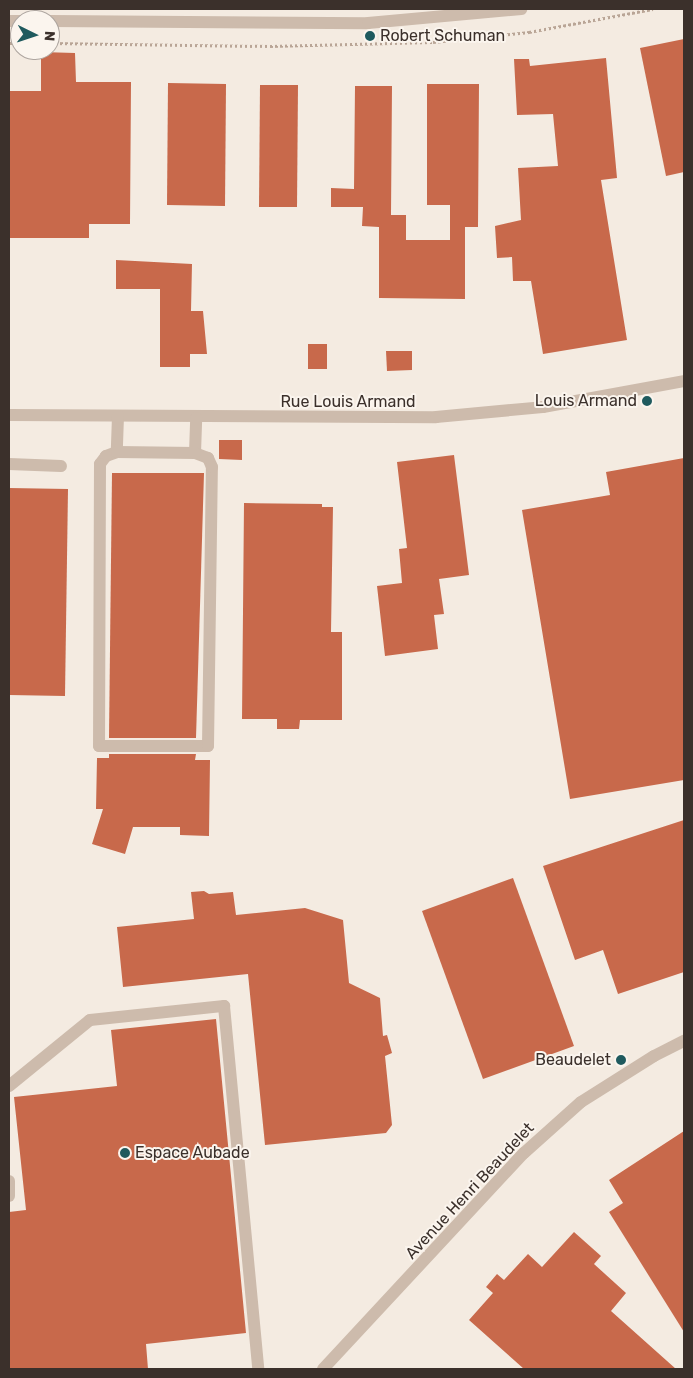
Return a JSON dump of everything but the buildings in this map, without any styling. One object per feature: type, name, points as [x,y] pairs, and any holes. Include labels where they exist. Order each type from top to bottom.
[{"type":"street","points":[[60,21],[368,24],[521,9]]},
{"type":"street","name":"Rue Louis Armand","points":[[9,415],[196,418],[436,418],[543,407],[684,381]]},
{"type":"street","points":[[117,452],[118,416]]},
{"type":"street","points":[[195,453],[196,418]]},
{"type":"street","points":[[117,452],[195,453],[208,458],[212,467],[208,746],[99,746],[100,464],[106,456],[117,452]]},
{"type":"street","points":[[9,464],[61,466]]},
{"type":"street","points":[[9,1086],[90,1020],[224,1006],[259,1369]]},
{"type":"street","name":"Avenue Henri Beaudelet","points":[[323,1369],[524,1153],[581,1102],[654,1056],[684,1041]]},
{"type":"street","points":[[9,1181],[9,1196]]},
{"type":"place","name":"Robert Schuman","points":[[370,36]]},
{"type":"place","name":"Louis Armand","points":[[647,401]]},
{"type":"place","name":"Beaudelet","points":[[621,1060]]},
{"type":"place","name":"Espace Aubade","points":[[125,1153]]}]
